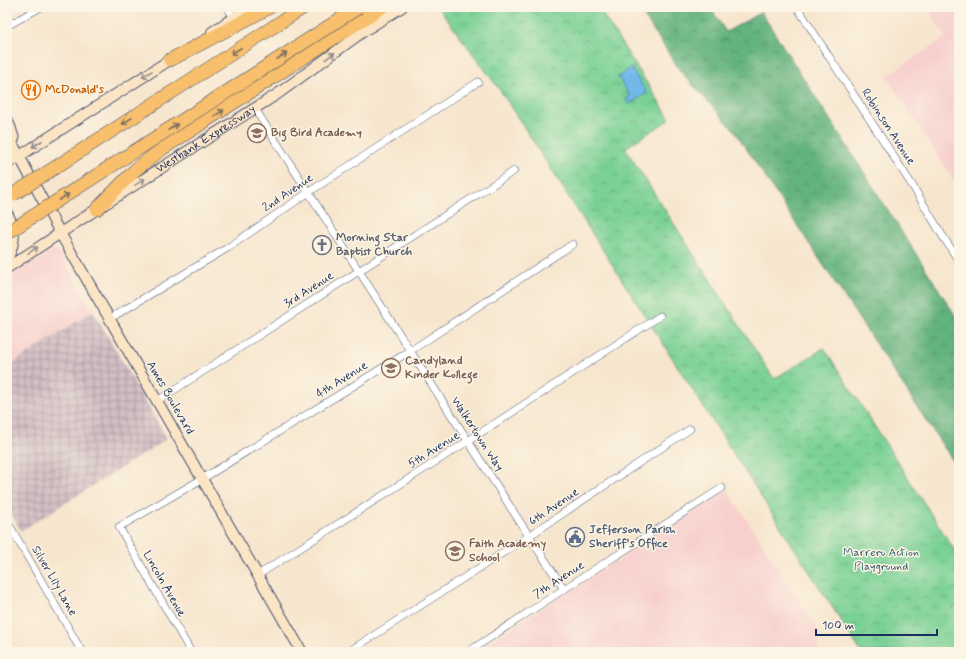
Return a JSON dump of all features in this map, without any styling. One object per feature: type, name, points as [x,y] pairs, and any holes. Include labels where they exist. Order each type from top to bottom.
[{"type":"highway","points":[[7,199],[304,7]]},
{"type":"highway","points":[[7,233],[359,7]]},
{"type":"highway","points":[[97,208],[135,170],[162,149],[382,7]]},
{"type":"highway","points":[[170,60],[267,9]]},
{"type":"main road","points":[[7,164],[250,7]]},
{"type":"main road","name":"Westbank Expressway","points":[[7,268],[97,208],[255,109],[364,31],[402,7]]},
{"type":"main road","name":"Ames Boulevard","points":[[7,121],[10,126],[19,156]]},
{"type":"main road","name":"Ames Boulevard","points":[[7,133],[60,233],[302,652]]},
{"type":"main road","points":[[7,213],[11,221],[14,235],[12,250],[7,260]]},
{"type":"street","points":[[7,26],[41,7]]},
{"type":"street","points":[[227,7],[234,18]]},
{"type":"street","name":"Robinson Avenue","points":[[797,7],[959,261]]},
{"type":"street","name":"2nd Avenue","points":[[109,319],[229,247],[308,192],[478,82]]},
{"type":"street","name":"Walkertown Way","points":[[255,109],[564,589]]},
{"type":"street","name":"3rd Avenue","points":[[157,401],[514,171]]},
{"type":"street","name":"4th Avenue","points":[[118,527],[202,479],[410,351],[573,244]]},
{"type":"street","name":"5th Avenue","points":[[258,575],[660,316]]},
{"type":"street","name":"6th Avenue","points":[[348,652],[529,536],[690,430]]},
{"type":"street","name":"7th Avenue","points":[[468,652],[722,488]]},
{"type":"street","name":"Silver Lily Lane","points":[[7,520],[82,652]]},
{"type":"street","name":"Lincoln Avenue","points":[[118,527],[191,652]]},
{"type":"shaded area","points":[[927,7],[959,7],[959,189],[886,76],[946,37]]},
{"type":"shaded area","points":[[54,249],[59,253],[93,311],[7,367],[7,277],[48,250]]},
{"type":"shaded area","points":[[93,311],[167,439],[21,531],[7,507],[7,367]]},
{"type":"shaded area","points":[[727,489],[819,631],[819,648],[813,652],[474,652]]},
{"type":"green space","name":"Marrero Action Playground","points":[[438,7],[598,7],[670,119],[625,148],[774,379],[824,348],[959,557],[959,652],[861,652],[500,90]]},
{"type":"green space","points":[[638,7],[710,7],[726,32],[761,12],[959,321],[959,470],[734,130],[681,72]]},
{"type":"water","points":[[631,68],[647,93],[629,104],[626,99],[630,96],[618,77]]},
{"type":"place","name":"McDonald's","points":[[31,90]]},
{"type":"place","name":"Big Bird Academy","points":[[257,133]]},
{"type":"place","name":"Morning Star Baptist Church","points":[[322,245]]},
{"type":"place","name":"Candyland Kinder Kollege","points":[[391,368]]},
{"type":"place","name":"Jefferson Parish Sheriff's Office","points":[[575,537]]},
{"type":"place","name":"Faith Academy School","points":[[455,551]]}]
